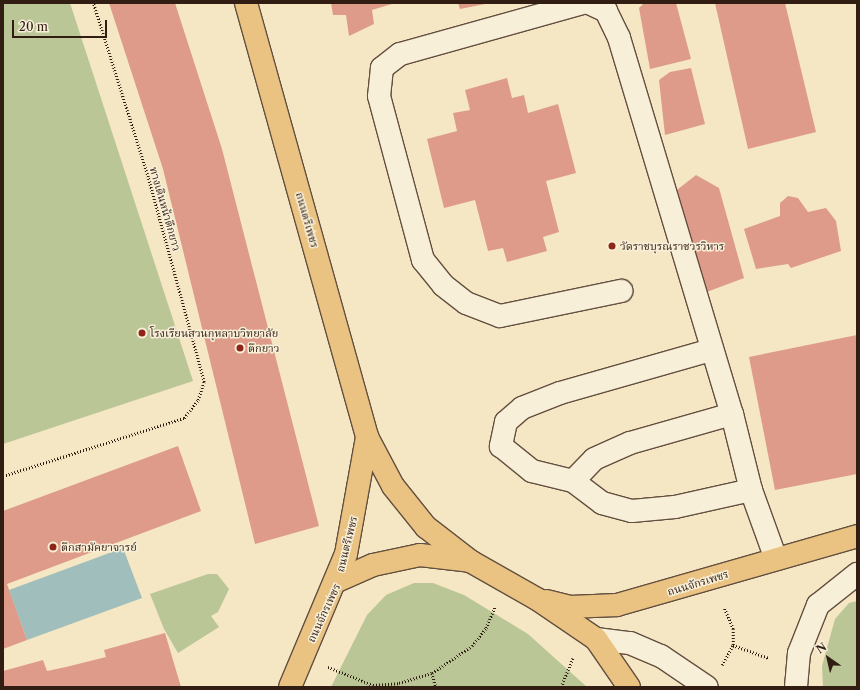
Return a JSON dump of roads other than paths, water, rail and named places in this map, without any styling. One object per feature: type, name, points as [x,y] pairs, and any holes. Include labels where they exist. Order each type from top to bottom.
[{"type":"main road","name":"ถนนตรีเพชร","points":[[246,3],[368,437],[393,486],[426,527],[470,561]]},
{"type":"main road","name":"ถนนตรีเพชร","points":[[337,581],[353,522],[368,437]]},
{"type":"main road","name":"ถนนจักรเพชร","points":[[537,599],[570,607],[617,605],[776,558],[857,536]]},
{"type":"main road","name":"ถนนจักรเพชร","points":[[290,687],[337,581],[373,565],[420,555],[470,561],[504,583],[537,599],[596,639]]},
{"type":"main road","points":[[596,639],[629,687]]},
{"type":"street","points":[[583,3],[400,54],[382,68],[379,96],[423,260],[443,285],[466,303],[500,316],[621,291]]},
{"type":"street","points":[[588,3],[606,11],[619,38],[732,414],[751,490],[776,558]]},
{"type":"street","points":[[712,350],[560,393],[522,408],[506,422],[501,446],[519,464],[532,471],[574,481],[602,503],[632,511],[675,507],[751,490]]},
{"type":"street","points":[[574,481],[594,459],[630,443],[732,414]]},
{"type":"street","points":[[796,687],[799,653],[818,605],[857,574]]},
{"type":"street","points":[[596,639],[630,644],[713,679]]},
{"type":"water","points":[[123,548],[142,598],[27,640],[9,590]]},
{"type":"place","name":"วัดราชบุรณราชวรวิหาร","points":[[612,246]]},
{"type":"place","name":"โรงเรียนสวนกุหลาบวิทยาลัย","points":[[142,333]]},
{"type":"place","name":"ตึกยาว","points":[[240,348]]},
{"type":"place","name":"ตึกสามัคยาจารย์","points":[[53,547]]}]
